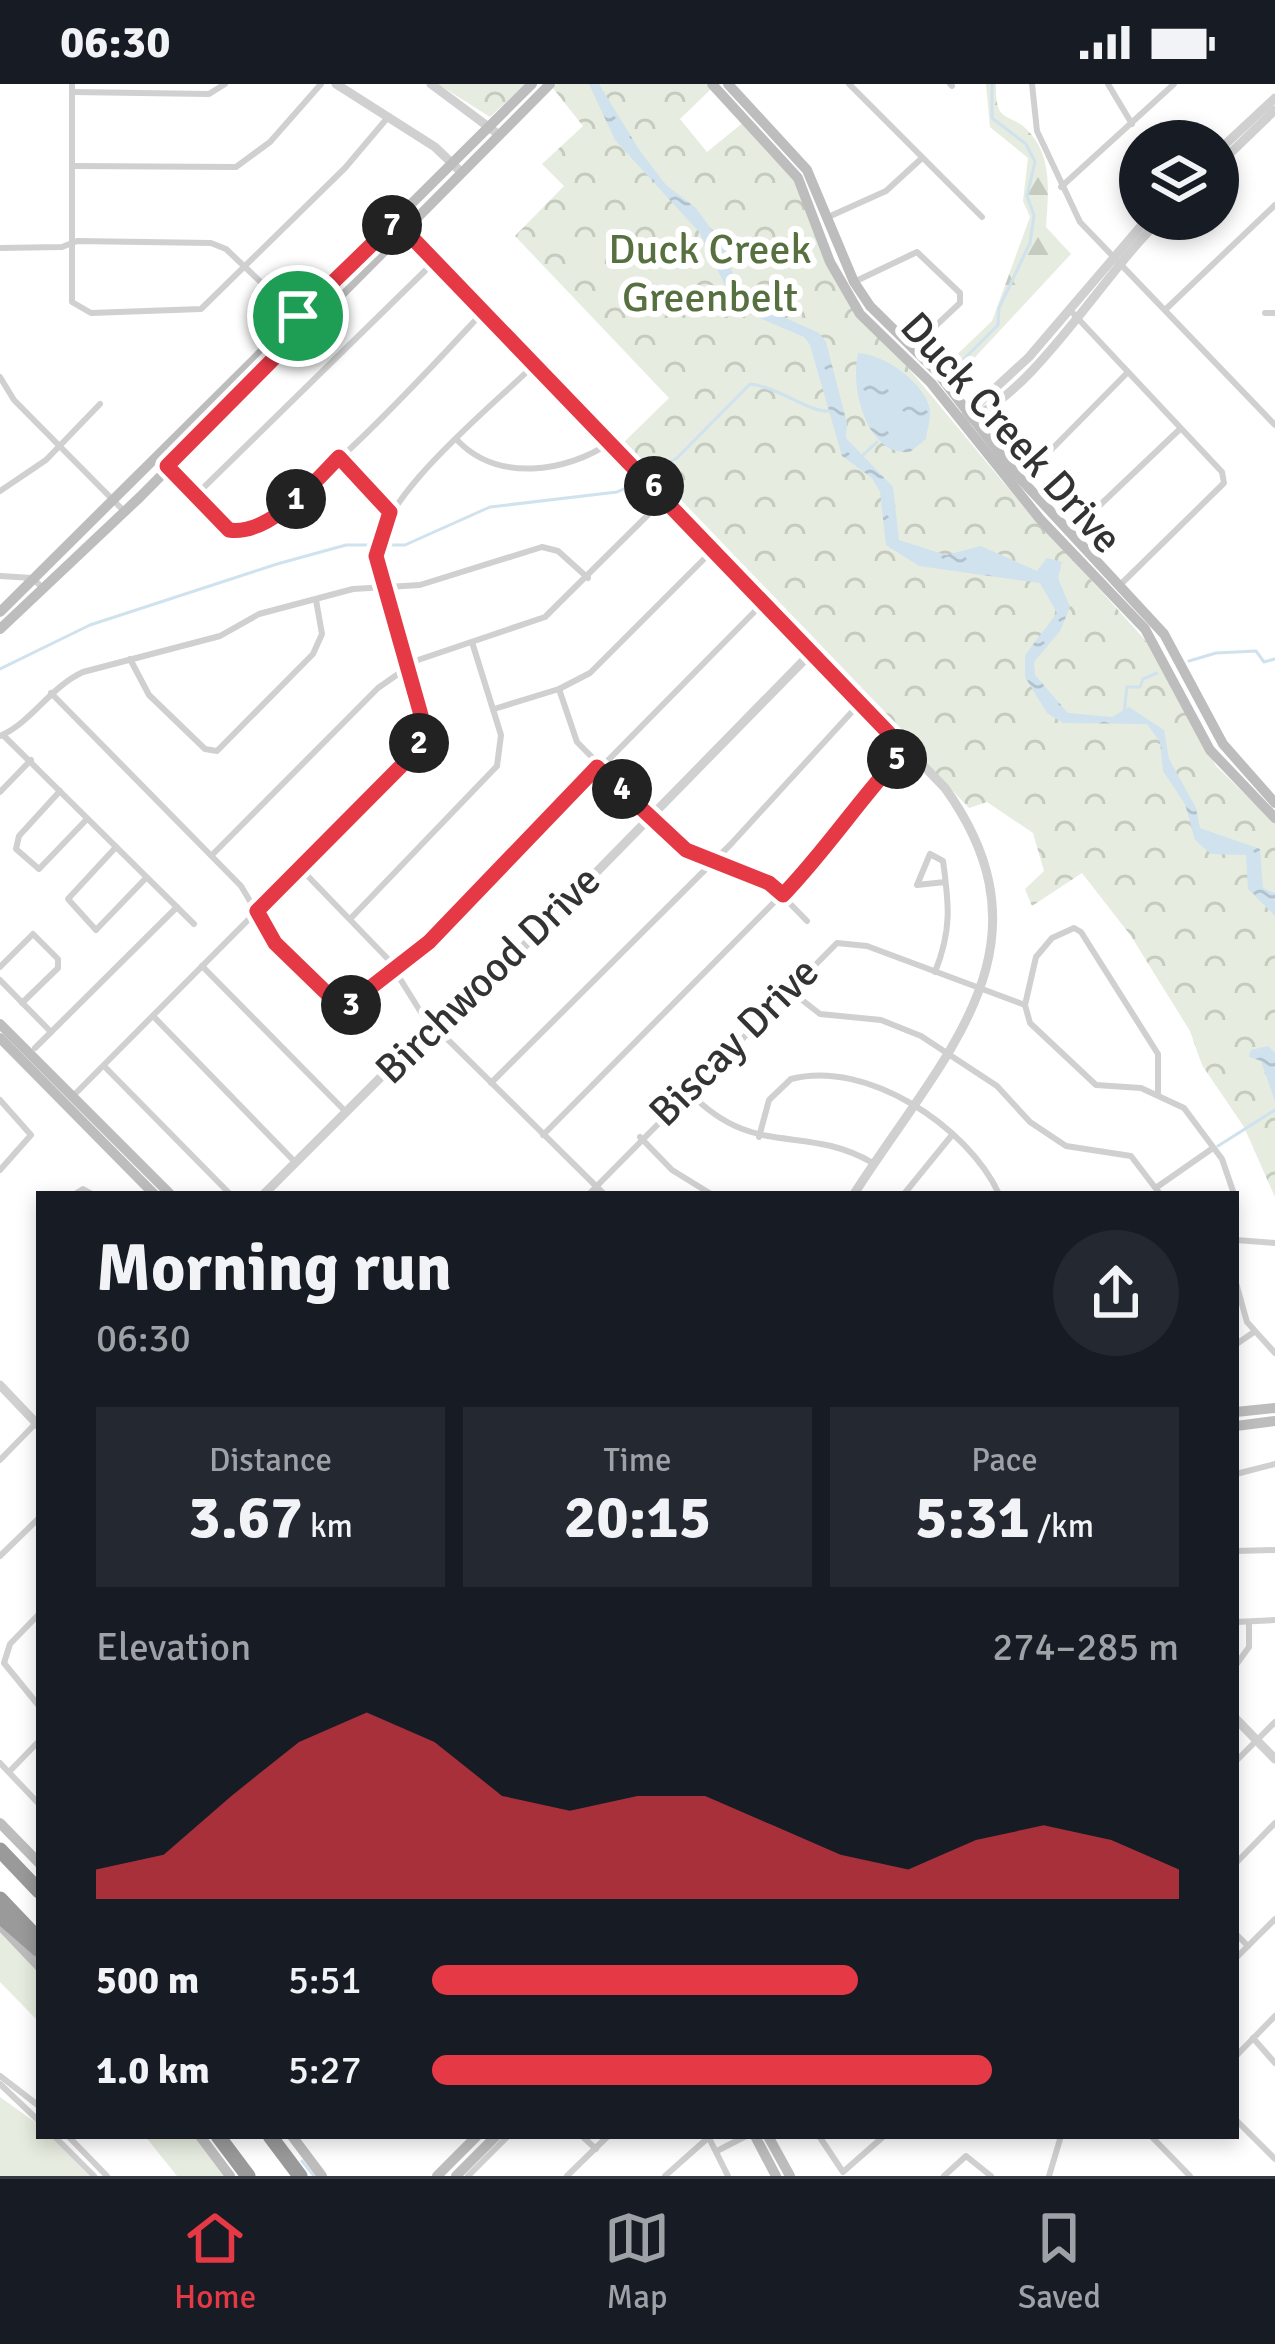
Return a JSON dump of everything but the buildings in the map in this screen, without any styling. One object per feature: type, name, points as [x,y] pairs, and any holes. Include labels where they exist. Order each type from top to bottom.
[{"type":"highway","points":[[0,1850],[36,1888]]},
{"type":"highway","points":[[0,1899],[36,1941]]},
{"type":"highway","points":[[0,1920],[36,1943]]},
{"type":"highway","points":[[220,2139],[248,2176]]},
{"type":"highway","points":[[272,2139],[301,2176]]},
{"type":"main road","points":[[495,130],[532,84]]},
{"type":"main road","points":[[0,612],[113,500],[163,461],[495,130],[550,84]]},
{"type":"main road","name":"Duck Creek Drive","points":[[712,84],[795,152],[860,314],[909,351],[967,416],[1040,519],[1176,651],[1223,744],[1275,803]]},
{"type":"main road","name":"Duck Creek Drive","points":[[728,84],[746,110]]},
{"type":"main road","points":[[0,629],[124,512],[163,461]]},
{"type":"main road","name":"Duck Creek Drive","points":[[1116,589],[1166,660],[1210,750],[1275,818]]},
{"type":"main road","points":[[0,1024],[151,1191]]},
{"type":"main road","points":[[0,1038],[167,1191]]},
{"type":"main road","points":[[1239,1412],[1275,1408]]},
{"type":"main road","points":[[1239,1426],[1275,1420]]},
{"type":"main road","points":[[0,1823],[36,1860]]},
{"type":"main road","points":[[0,1920],[36,1962]]},
{"type":"main road","points":[[202,2139],[230,2176]]},
{"type":"main road","points":[[294,2139],[322,2176]]},
{"type":"main road","points":[[437,2176],[474,2139]]},
{"type":"main road","points":[[457,2176],[493,2139]]},
{"type":"main road","points":[[757,2139],[776,2176]]},
{"type":"main road","points":[[770,2139],[790,2176]]},
{"type":"street","points":[[225,84],[209,94],[72,88],[74,307],[91,313],[194,313],[246,267],[389,116]]},
{"type":"street","points":[[72,166],[249,163],[321,84]]},
{"type":"street","points":[[336,84],[389,116],[457,168]]},
{"type":"street","points":[[431,84],[495,130]]},
{"type":"street","points":[[849,84],[982,217]]},
{"type":"street","points":[[1032,84],[1037,131],[1080,221],[1275,425]]},
{"type":"street","points":[[1108,84],[1130,120]]},
{"type":"street","points":[[1136,120],[1174,84]]},
{"type":"street","points":[[1239,131],[1275,98]]},
{"type":"street","points":[[1239,145],[1275,110]]},
{"type":"street","points":[[1060,187],[1119,135]]},
{"type":"street","points":[[824,219],[886,191],[922,158]]},
{"type":"street","points":[[1165,310],[1274,209]]},
{"type":"street","points":[[399,225],[945,788],[984,851],[994,895],[994,933],[980,989],[856,1191]]},
{"type":"street","points":[[967,416],[1034,367],[1132,240]]},
{"type":"street","points":[[1116,261],[1138,240]]},
{"type":"street","points":[[0,248],[71,242],[212,243],[246,267],[303,321]]},
{"type":"street","points":[[848,285],[917,252],[960,293],[960,303],[909,351]]},
{"type":"street","points":[[195,496],[435,261]]},
{"type":"street","points":[[163,461],[221,524],[238,531],[288,506],[484,311]]},
{"type":"street","points":[[1072,313],[1222,472],[1224,483],[1116,589]]},
{"type":"street","points":[[69,1100],[416,751],[423,729],[376,556],[383,530],[390,512],[535,364]]},
{"type":"street","points":[[1052,449],[1128,372]]},
{"type":"street","points":[[0,376],[14,400],[124,512]]},
{"type":"street","points":[[0,491],[21,481],[100,404]]},
{"type":"street","points":[[1100,505],[1180,428]]},
{"type":"street","points":[[458,441],[483,464],[506,468],[580,460],[611,442]]},
{"type":"street","points":[[339,457],[390,512]]},
{"type":"street","points":[[212,855],[378,688],[407,665],[544,617],[665,497]]},
{"type":"street","points":[[194,924],[32,760],[2,736],[83,672],[220,636],[259,614],[316,600],[420,585],[542,548],[558,551],[588,578]]},
{"type":"street","points":[[494,709],[560,689],[607,660],[714,549]]},
{"type":"street","points":[[0,576],[32,578],[43,588]]},
{"type":"street","points":[[130,659],[149,695],[205,749],[218,751],[313,654],[322,634],[316,600]]},
{"type":"street","points":[[51,693],[212,855],[257,911],[275,943],[338,1008],[347,1008],[429,942],[764,602]]},
{"type":"street","points":[[351,918],[488,779],[501,753],[494,709],[472,642]]},
{"type":"street","name":"Birchwood Drive","points":[[267,1191],[653,816],[812,652]]},
{"type":"street","points":[[560,689],[577,742],[597,767],[686,850],[769,883],[807,921]]},
{"type":"street","points":[[491,1084],[712,861],[860,703]]},
{"type":"street","points":[[544,1136],[829,847],[860,797],[905,750]]},
{"type":"street","points":[[0,792],[32,760]]},
{"type":"street","points":[[60,791],[14,842],[35,868],[88,818]]},
{"type":"street","points":[[116,848],[68,899],[96,930],[146,878]]},
{"type":"street","points":[[935,971],[952,927],[943,861],[930,854],[917,885],[945,883]]},
{"type":"street","points":[[300,868],[351,918],[394,970],[405,993],[437,1028],[601,1191]]},
{"type":"street","points":[[35,1048],[177,907]]},
{"type":"street","points":[[1158,1093],[1158,1054],[1074,928],[1052,938],[1036,957],[1025,1005],[1030,1024],[1096,1085],[1158,1093],[1184,1108],[1213,1148],[1233,1191]]},
{"type":"street","points":[[0,967],[33,934],[58,959],[58,968],[22,1003]]},
{"type":"street","name":"Biscay Drive","points":[[592,1191],[821,953],[844,942],[1025,1005]]},
{"type":"street","points":[[202,967],[346,1112]]},
{"type":"street","points":[[0,980],[51,1032]]},
{"type":"street","points":[[788,989],[820,1014],[880,1019],[946,1051],[997,1086],[1048,1137],[1092,1154],[1131,1156],[1158,1191],[1213,1148]]},
{"type":"street","points":[[153,1016],[295,1162]]},
{"type":"street","points":[[104,1066],[227,1191]]},
{"type":"street","points":[[759,1138],[770,1100],[797,1077],[854,1079],[910,1106],[952,1135],[997,1191]]},
{"type":"street","points":[[687,1090],[730,1128],[759,1138],[847,1148],[873,1163]]},
{"type":"street","points":[[0,1100],[32,1136],[0,1170]]},
{"type":"street","points":[[906,1191],[952,1135]]},
{"type":"street","points":[[640,1137],[672,1170],[706,1191]]},
{"type":"street","points":[[1239,1240],[1275,1243]]},
{"type":"street","points":[[1239,1291],[1254,1332],[1275,1353]]},
{"type":"street","points":[[1239,1342],[1254,1332]]},
{"type":"street","points":[[0,1385],[36,1421]]},
{"type":"street","points":[[0,1460],[36,1425]]},
{"type":"street","points":[[1239,1473],[1275,1464]]},
{"type":"street","points":[[0,1556],[36,1521]]},
{"type":"street","points":[[1239,1551],[1275,1550]]},
{"type":"street","points":[[36,1617],[10,1644],[4,1663],[36,1702]]},
{"type":"street","points":[[1239,1622],[1275,1620]]},
{"type":"street","points":[[1239,1661],[1249,1647],[1249,1622]]},
{"type":"street","points":[[1239,1722],[1275,1760]]},
{"type":"street","points":[[1239,1758],[1275,1722]]},
{"type":"street","points":[[9,1772],[36,1745]]},
{"type":"street","points":[[0,1763],[36,1801]]},
{"type":"street","points":[[1239,1859],[1275,1823]]},
{"type":"street","points":[[1239,1955],[1275,1919]]},
{"type":"street","points":[[1239,1937],[1249,1946]]},
{"type":"street","points":[[1239,2053],[1275,2016]]},
{"type":"street","points":[[1253,2038],[1275,2063]]},
{"type":"street","points":[[0,2080],[36,2104]]},
{"type":"street","points":[[0,2080],[36,2119]]},
{"type":"street","points":[[1239,2123],[1275,2158]]},
{"type":"street","points":[[57,2139],[94,2176]]},
{"type":"street","points":[[71,2139],[107,2176]]},
{"type":"street","points":[[467,2176],[505,2139]]},
{"type":"street","points":[[585,2139],[596,2149]]},
{"type":"street","points":[[568,2176],[605,2139]]},
{"type":"street","points":[[664,2176],[706,2139]]},
{"type":"street","points":[[709,2139],[728,2176]]},
{"type":"street","points":[[715,2151],[740,2139]]},
{"type":"street","points":[[821,2139],[843,2172],[881,2139]]},
{"type":"street","points":[[1049,2176],[1057,2139]]},
{"type":"street","points":[[1154,2139],[1190,2176]]},
{"type":"street","points":[[944,2176],[966,2156],[991,2176]]},
{"type":"green space","points":[[438,84],[526,84],[490,117]]},
{"type":"green space","name":"Duck Creek Greenbelt","points":[[706,84],[711,89],[680,119],[707,152],[745,121],[791,172],[842,288],[1003,482],[1155,651],[1216,766],[1275,823],[1275,1197],[1244,1127],[1202,1065],[1190,1031],[1131,936],[1082,873],[1032,906],[1025,889],[1044,871],[1033,833],[987,802],[969,808],[621,445],[669,398],[515,236],[564,186],[542,164],[583,126],[552,87]]},
{"type":"green space","points":[[986,84],[996,84],[1001,113],[1023,126],[1038,144],[1048,179],[1046,227],[1071,254],[953,381],[943,368],[992,321],[1030,217],[1023,201],[1028,158],[990,127]]},
{"type":"green space","points":[[0,1924],[36,1961],[36,2019],[0,1982]]},
{"type":"green space","points":[[0,2097],[36,2123],[36,2139],[53,2139],[89,2176],[0,2176]]},
{"type":"green space","points":[[147,2139],[207,2139],[233,2176],[177,2176]]},
{"type":"water","points":[[589,84],[599,84],[666,185],[696,208],[724,247],[741,298],[819,333],[826,342],[847,423],[846,438],[893,487],[899,540],[946,555],[981,546],[1037,571],[1047,558],[1062,562],[1058,578],[1070,607],[1060,631],[1034,662],[1035,675],[1068,713],[1112,717],[1129,707],[1164,730],[1169,759],[1196,808],[1200,828],[1260,849],[1263,888],[1275,893],[1275,916],[1248,889],[1246,855],[1211,854],[1195,840],[1185,804],[1163,771],[1160,742],[1147,724],[1063,723],[1047,713],[1025,677],[1025,655],[1057,613],[1040,583],[919,566],[886,545],[880,492],[872,478],[842,456],[810,345],[804,337],[736,308],[699,232],[615,140]]},
{"type":"water","points":[[858,353],[902,371],[926,400],[930,413],[926,439],[910,452],[882,443],[864,417],[857,383]]},
{"type":"water","points":[[1268,1046],[1275,1053],[1275,1101],[1261,1061],[1249,1057],[1251,1050]]},
{"type":"waterway","points":[[953,370],[998,325],[999,308],[1030,243],[1034,215],[1027,196],[1035,162],[1026,144],[992,118],[992,84]]},
{"type":"waterway","points":[[649,476],[677,458],[750,384],[829,411]]},
{"type":"waterway","points":[[862,456],[877,442]]},
{"type":"waterway","points":[[0,669],[90,625],[277,564],[346,545],[405,545],[490,507],[617,492],[641,481]]},
{"type":"waterway","points":[[1189,661],[1216,653],[1256,651],[1264,662],[1275,659]]},
{"type":"waterway","points":[[1124,713],[1127,687],[1140,687],[1143,679],[1157,673]]},
{"type":"waterway","points":[[1218,1146],[1275,1110]]},
{"type":"waterway","points":[[302,2161],[314,2176]]},
{"type":"route","points":[[396,221],[905,750],[860,797],[841,834],[783,895],[769,883],[686,850],[597,767],[429,942],[347,1008],[338,1008],[275,943],[257,911],[416,751],[423,729],[376,556],[390,512],[339,457],[288,506],[238,531],[221,524],[167,466],[307,325],[298,316],[396,221]]}]
